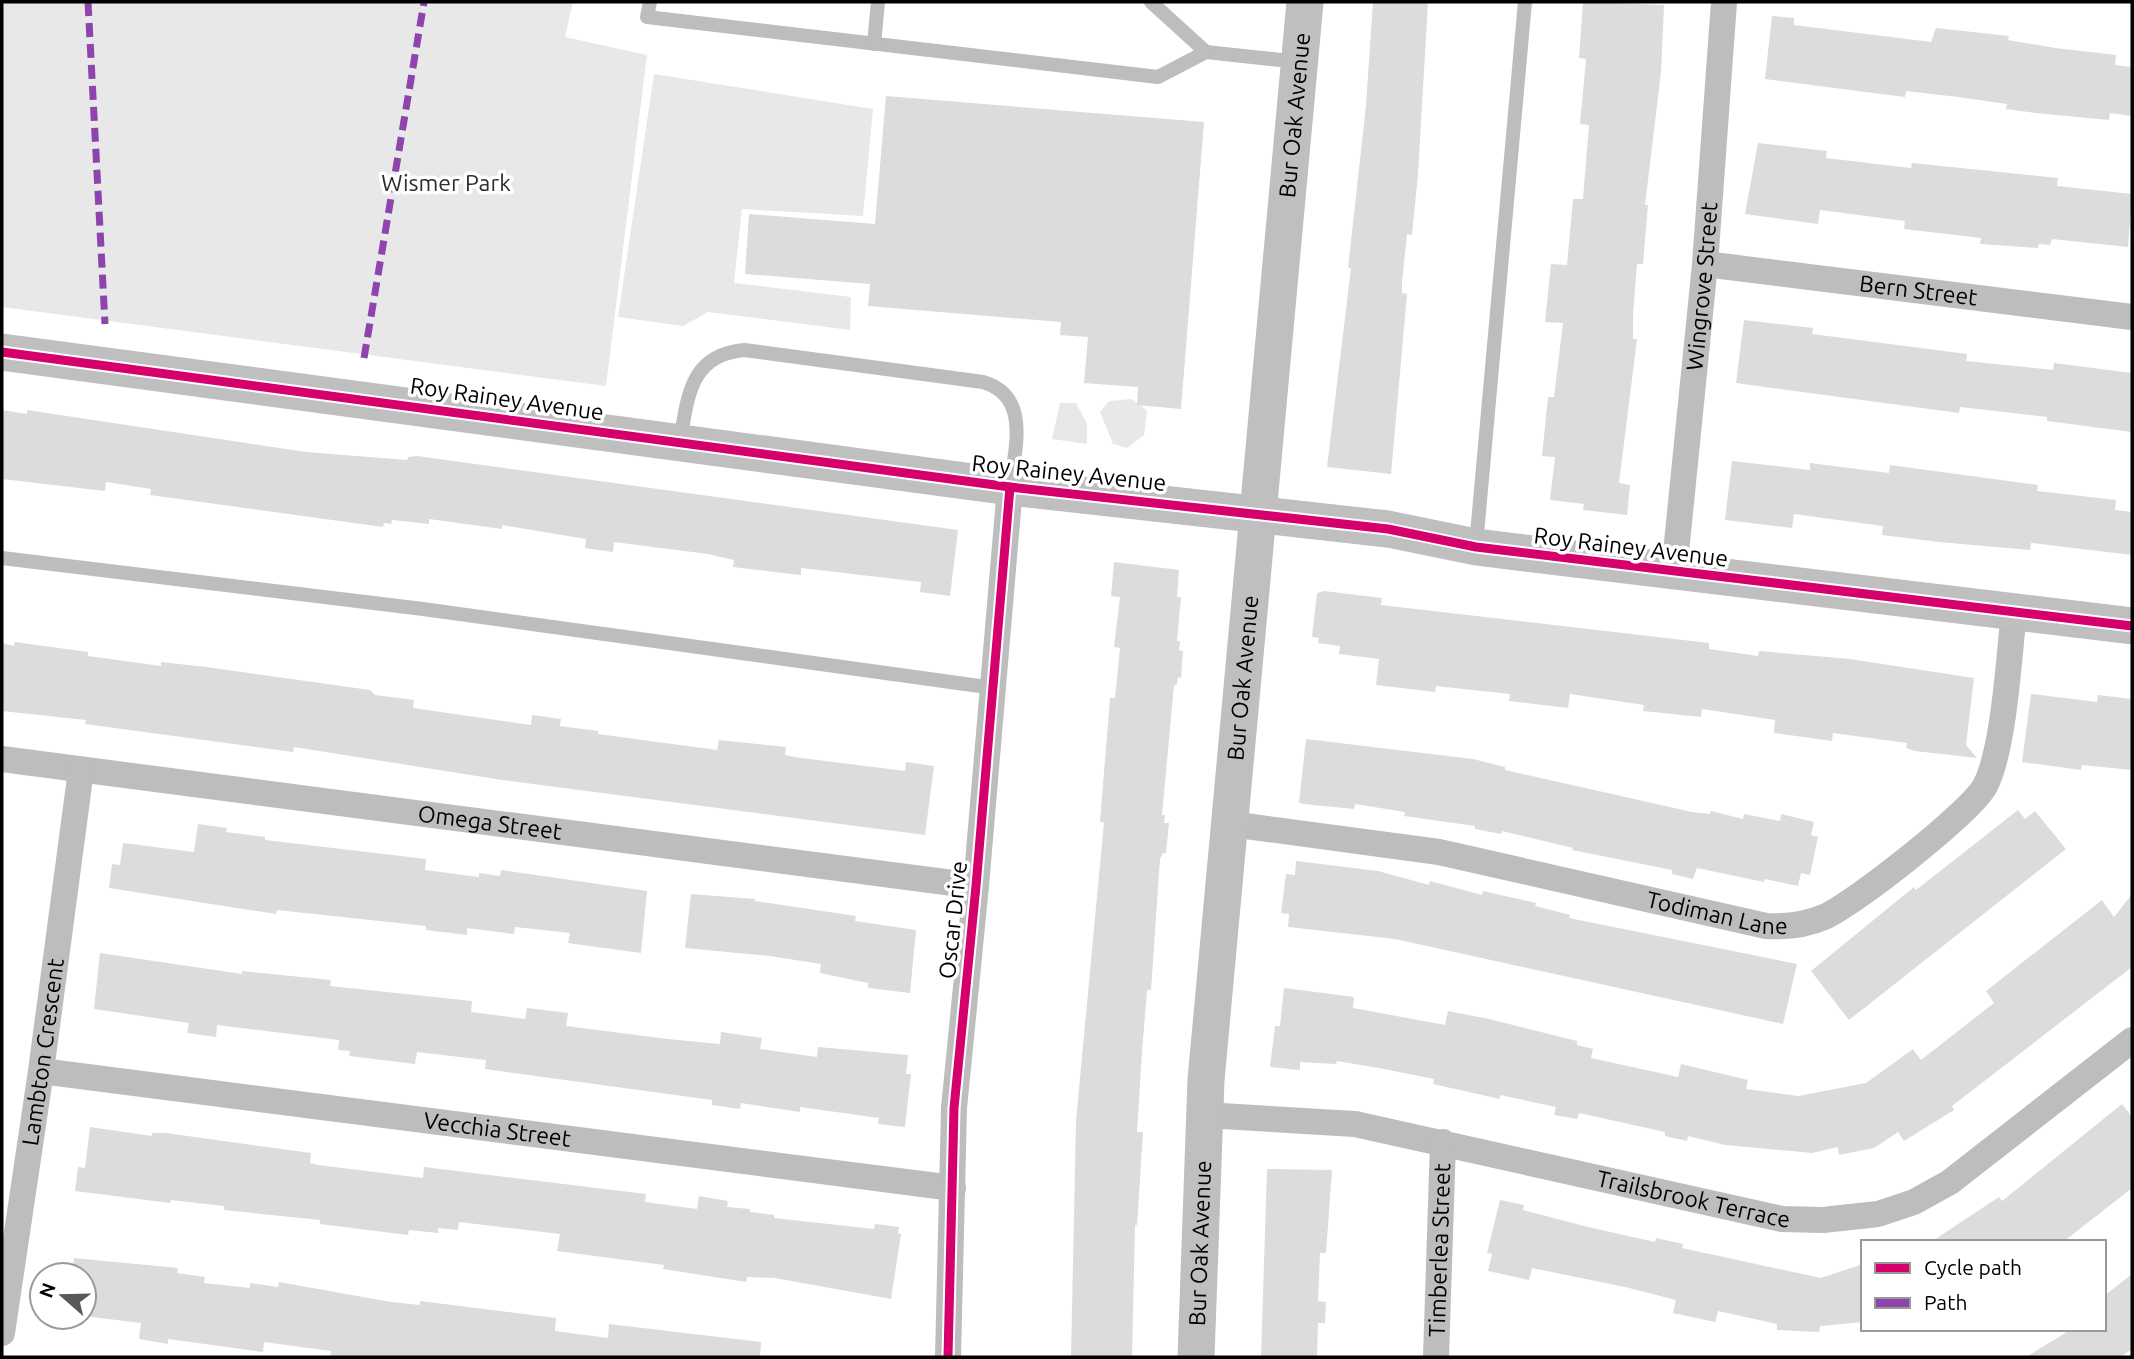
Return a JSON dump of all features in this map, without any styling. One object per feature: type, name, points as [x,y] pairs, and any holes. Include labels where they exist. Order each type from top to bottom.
[{"type":"street","name":"Bur Oak Avenue","points":[[1196,1357],[1205,1115],[1305,2]]},
{"type":"street","name":"Wingrove Street","points":[[1674,572],[1704,264],[1724,2]]},
{"type":"street","name":"Bern Street","points":[[1704,264],[2132,317]]},
{"type":"street","name":"Roy Rainey Avenue","points":[[2,352],[1010,487],[1388,529],[1476,547],[2132,626]]},
{"type":"street","name":"Oscar Drive","points":[[948,1357],[954,1108],[994,688],[1010,487]]},
{"type":"street","name":"Todiman Lane","points":[[1231,824],[1439,852],[1766,926],[1808,922],[1826,916],[1855,898],[1950,824],[1970,806],[1985,786],[1996,750],[2014,612]]},
{"type":"street","name":"Omega Street","points":[[2,759],[976,886]]},
{"type":"street","name":"Lambton Crescent","points":[[2,1333],[41,1071],[80,769]]},
{"type":"street","name":"Trailsbrook Terrace","points":[[1205,1115],[1356,1124],[1782,1219],[1823,1220],[1878,1214],[1914,1202],[1950,1182],[2132,1040]]},
{"type":"street","name":"Vecchia Street","points":[[41,1071],[953,1188]]},
{"type":"street","name":"Timberlea Street","points":[[1436,1357],[1443,1142]]},
{"type":"lane","points":[[650,2],[647,17],[1158,77],[1206,52],[1300,62]]},
{"type":"lane","points":[[873,44],[878,2]]},
{"type":"lane","points":[[1150,2],[1206,52]]},
{"type":"lane","points":[[1476,547],[1525,2]]},
{"type":"lane","points":[[680,442],[694,380],[703,367],[725,352],[744,350],[983,382],[998,387],[1008,397],[1014,411],[1017,430],[1010,487]]},
{"type":"lane","points":[[2,558],[423,608],[994,688]]},
{"type":"green space","name":"Wismer Park","points":[[2,2],[573,2],[565,37],[647,55],[606,386],[2,307]]},
{"type":"green space","points":[[654,74],[873,109],[863,216],[742,209],[734,283],[851,297],[850,330],[708,312],[683,326],[618,317]]},
{"type":"green space","points":[[1132,399],[1147,411],[1144,435],[1127,448],[1113,444],[1100,412],[1109,401]]},
{"type":"green space","points":[[1060,403],[1076,403],[1087,424],[1087,444],[1052,439]]},
{"type":"building","points":[[1373,2],[1428,2],[1418,174],[1412,235],[1407,234],[1402,282],[1402,293],[1407,294],[1391,474],[1327,467],[1351,268],[1348,268],[1366,105]]},
{"type":"building","points":[[1583,2],[1664,5],[1661,72],[1645,205],[1648,205],[1643,264],[1637,264],[1633,339],[1637,339],[1619,483],[1630,485],[1627,515],[1583,510],[1584,504],[1550,500],[1555,457],[1542,456],[1548,397],[1554,397],[1563,323],[1545,322],[1551,264],[1567,265],[1573,199],[1583,199],[1589,125],[1580,124],[1586,59],[1579,58]]},
{"type":"building","points":[[1772,16],[1794,18],[1794,25],[1931,42],[1936,28],[2009,36],[2008,40],[2116,55],[2115,65],[2132,67],[2132,116],[2110,113],[2109,120],[2036,113],[2006,109],[2007,104],[1958,97],[1906,91],[1905,97],[1765,79]]},
{"type":"building","points":[[886,96],[1204,122],[1181,409],[1137,405],[1138,387],[1084,383],[1088,337],[1060,335],[1061,322],[868,306],[870,284],[745,274],[749,214],[875,224]]},
{"type":"building","points":[[1758,143],[1827,151],[1826,158],[1911,168],[1912,163],[2058,178],[2057,186],[2132,194],[2128,247],[2052,239],[2050,245],[2039,244],[2038,248],[1980,244],[1981,238],[1904,229],[1905,221],[1820,210],[1818,224],[1745,214]]},
{"type":"building","points":[[1744,320],[1813,328],[1812,334],[1967,354],[1966,361],[2053,370],[2054,363],[2132,373],[2132,432],[2047,421],[2047,417],[1960,407],[1959,413],[1736,383]]},
{"type":"building","points":[[2,410],[27,414],[27,410],[306,452],[407,460],[408,457],[417,456],[958,530],[950,596],[920,592],[921,582],[801,568],[801,575],[733,567],[734,560],[708,554],[614,542],[613,552],[585,548],[586,539],[502,525],[502,529],[429,519],[429,524],[392,520],[391,524],[384,523],[383,527],[150,495],[151,489],[106,482],[105,491],[2,479]]},
{"type":"building","points":[[1732,461],[1810,470],[1810,463],[1889,473],[1890,465],[2038,485],[2037,491],[2116,500],[2115,510],[2132,512],[2132,555],[2031,543],[2030,550],[1939,542],[1882,535],[1883,526],[1794,514],[1792,528],[1725,520]]},
{"type":"building","points":[[1114,562],[1179,570],[1177,597],[1181,597],[1177,641],[1180,641],[1179,650],[1183,651],[1181,678],[1178,677],[1177,685],[1174,685],[1162,815],[1165,815],[1164,823],[1169,823],[1166,853],[1163,853],[1160,859],[1151,990],[1147,990],[1142,1052],[1137,1132],[1143,1132],[1135,1225],[1132,1357],[1071,1357],[1076,1121],[1104,822],[1100,822],[1110,698],[1115,698],[1120,648],[1114,647],[1120,597],[1111,596]]},
{"type":"building","points":[[1324,591],[1382,598],[1381,605],[1709,643],[1709,649],[1758,656],[1759,651],[1850,659],[1974,678],[1966,745],[1977,758],[1915,751],[1906,748],[1907,743],[1833,733],[1832,741],[1774,733],[1775,720],[1702,709],[1701,717],[1643,711],[1644,705],[1570,694],[1568,708],[1509,701],[1510,694],[1436,686],[1435,692],[1376,685],[1379,659],[1339,654],[1340,646],[1318,643],[1319,638],[1312,637],[1317,593]]},
{"type":"building","points":[[15,642],[161,666],[161,662],[206,667],[370,690],[375,695],[414,700],[413,708],[531,725],[532,715],[561,719],[560,726],[598,731],[598,734],[717,750],[719,740],[786,747],[785,755],[794,757],[905,771],[906,762],[934,766],[925,835],[502,780],[294,747],[293,752],[85,724],[86,720],[2,711],[2,643],[14,646]]},
{"type":"building","points":[[2031,694],[2097,702],[2098,695],[2132,699],[2132,770],[2082,765],[2081,770],[2022,762]]},
{"type":"building","points":[[1306,739],[1473,759],[1505,767],[1505,770],[1692,812],[1710,814],[1711,811],[1743,819],[1744,814],[1780,821],[1781,814],[1814,822],[1811,835],[1818,837],[1810,875],[1801,873],[1798,886],[1697,868],[1693,879],[1672,874],[1672,870],[1572,850],[1573,848],[1502,831],[1501,834],[1475,829],[1475,826],[1404,816],[1405,812],[1355,804],[1354,809],[1299,803]]},
{"type":"building","points":[[2018,810],[2025,819],[2035,811],[2066,849],[1849,1020],[1811,971],[1914,887],[1916,890]]},
{"type":"building","points":[[198,824],[227,828],[226,832],[265,837],[265,840],[426,859],[425,870],[479,877],[479,873],[500,876],[501,870],[647,891],[641,953],[568,943],[570,933],[515,927],[514,934],[467,928],[467,935],[426,930],[426,926],[277,910],[276,914],[109,888],[112,864],[120,865],[123,843],[194,852]]},
{"type":"building","points":[[1296,861],[1378,871],[1429,885],[1430,881],[1482,895],[1483,891],[1536,903],[1535,906],[1570,915],[1569,918],[1797,964],[1783,1024],[1395,939],[1288,927],[1289,914],[1281,913],[1286,874],[1295,875]]},
{"type":"building","points":[[691,894],[755,899],[856,916],[855,921],[916,930],[910,993],[868,988],[868,983],[820,973],[821,964],[685,948]]},
{"type":"building","points":[[2132,894],[2132,967],[1952,1106],[1954,1110],[1904,1141],[1898,1132],[1874,1148],[1839,1155],[1838,1147],[1812,1153],[1725,1145],[1688,1136],[1687,1141],[1665,1136],[1665,1132],[1579,1113],[1577,1119],[1554,1115],[1556,1107],[1500,1095],[1500,1099],[1433,1084],[1434,1079],[1379,1068],[1337,1061],[1336,1064],[1300,1062],[1300,1070],[1270,1067],[1275,1026],[1280,1026],[1284,988],[1354,997],[1353,1008],[1445,1025],[1448,1011],[1489,1019],[1577,1041],[1577,1045],[1593,1049],[1591,1058],[1678,1077],[1681,1064],[1748,1080],[1746,1089],[1798,1096],[1866,1083],[1913,1049],[1921,1060],[1994,1003],[1986,991],[2102,900],[2114,917]]},
{"type":"building","points":[[100,953],[242,974],[242,971],[331,980],[330,986],[472,1001],[471,1012],[525,1019],[527,1008],[568,1013],[566,1026],[668,1039],[720,1044],[721,1032],[762,1038],[760,1049],[817,1057],[818,1047],[908,1055],[906,1074],[911,1074],[905,1127],[878,1124],[879,1118],[800,1107],[800,1112],[741,1103],[740,1109],[712,1105],[712,1100],[485,1069],[486,1060],[417,1052],[415,1064],[349,1056],[350,1051],[338,1050],[339,1040],[217,1025],[216,1037],[187,1033],[189,1023],[94,1009]]},
{"type":"building","points":[[2122,1104],[2132,1117],[2132,1188],[2066,1240],[1934,1240],[1999,1197],[2002,1201]]},
{"type":"building","points":[[90,1127],[152,1136],[152,1133],[166,1133],[311,1153],[310,1163],[318,1165],[423,1178],[424,1167],[646,1194],[645,1202],[697,1209],[699,1196],[728,1201],[727,1207],[750,1209],[750,1212],[774,1215],[774,1218],[874,1229],[875,1224],[899,1227],[898,1233],[901,1234],[891,1299],[775,1278],[747,1277],[746,1282],[663,1269],[664,1265],[557,1251],[560,1234],[459,1222],[458,1230],[438,1228],[438,1233],[409,1230],[408,1235],[320,1224],[320,1220],[224,1210],[224,1206],[171,1200],[170,1203],[75,1191],[78,1167],[85,1168]]},
{"type":"building","points":[[1267,1169],[1332,1170],[1326,1253],[1320,1253],[1318,1301],[1326,1302],[1325,1323],[1318,1323],[1317,1357],[1261,1357]]},
{"type":"building","points":[[1500,1200],[1524,1205],[1523,1210],[1588,1227],[1655,1242],[1656,1238],[1683,1244],[1682,1248],[1821,1278],[1861,1265],[1861,1322],[1820,1326],[1819,1332],[1777,1330],[1777,1324],[1718,1311],[1715,1322],[1673,1313],[1676,1300],[1625,1287],[1532,1268],[1529,1280],[1488,1271],[1492,1254],[1487,1253]]},
{"type":"building","points":[[74,1258],[178,1268],[177,1273],[205,1277],[204,1283],[250,1288],[250,1283],[278,1287],[279,1282],[391,1302],[420,1305],[420,1301],[556,1318],[555,1331],[608,1338],[609,1324],[761,1342],[760,1357],[330,1357],[331,1351],[264,1342],[263,1352],[168,1339],[168,1344],[139,1339],[141,1323],[98,1318],[98,1261],[74,1261]]},
{"type":"building","points":[[2132,1274],[2132,1349],[2121,1357],[2026,1357],[2069,1331],[2106,1331],[2106,1294]]},
{"type":"marked path","points":[[88,2],[105,324]]},
{"type":"marked path","points":[[364,358],[424,2]]},
{"type":"cycle path","points":[[2,352],[1010,487],[1388,529],[1476,547],[2132,626]]},
{"type":"cycle path","points":[[948,1357],[954,1108],[1010,487]]}]
